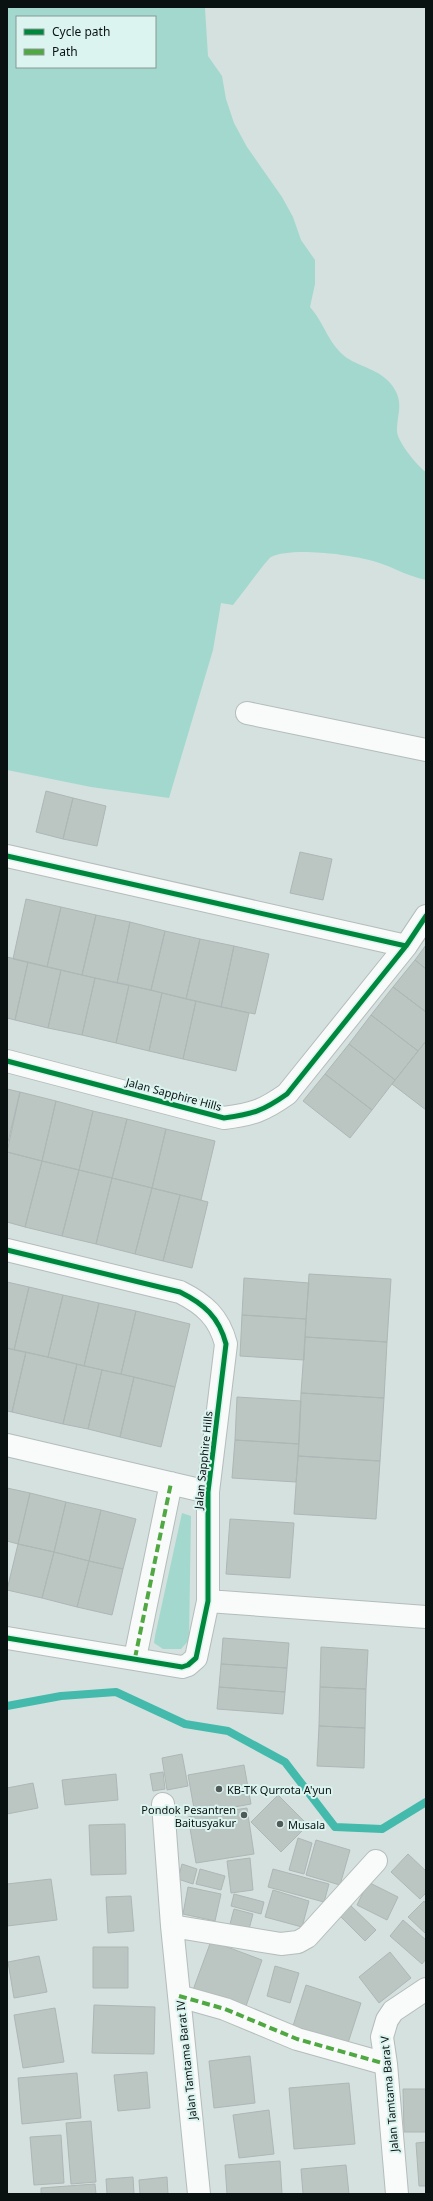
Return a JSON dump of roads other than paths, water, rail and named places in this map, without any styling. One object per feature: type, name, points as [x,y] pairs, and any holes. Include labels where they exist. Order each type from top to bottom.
[{"type":"street","points":[[247,713],[426,750]]},
{"type":"street","points":[[7,856],[406,946]]},
{"type":"street","name":"Jalan Sapphire Hills","points":[[7,1061],[224,1118],[266,1110],[287,1094],[406,946],[426,916]]},
{"type":"street","name":"Jalan Sapphire Hills","points":[[7,1250],[180,1292],[199,1301],[215,1317],[223,1330],[226,1344],[208,1492],[208,1600],[196,1658],[192,1662],[182,1667],[136,1658],[7,1638]]},
{"type":"street","name":"Jalan Sapphire Hills","points":[[7,1445],[208,1492]]},
{"type":"street","points":[[136,1658],[170,1483]]},
{"type":"street","points":[[208,1600],[426,1617]]},
{"type":"street","name":"Jalan Tamtama Barat IV","points":[[163,1804],[172,1926],[199,2194]]},
{"type":"street","points":[[172,1926],[280,1944],[298,1942],[307,1937],[376,1861]]},
{"type":"street","name":"Jalan Tamtama Barat V","points":[[397,2194],[386,2064],[382,2037],[387,2020],[401,2004],[426,1989]]},
{"type":"street","points":[[179,1996],[224,2009],[297,2039],[386,2064]]},
{"type":"waterway","points":[[7,1706],[61,1696],[116,1692],[185,1724],[228,1731],[285,1762],[335,1827],[382,1829],[426,1802]]},
{"type":"place","name":"KB-TK Qurrota A'yun","points":[[219,1789]]},
{"type":"place","name":"Pondok Pesantren Baitusyakur","points":[[244,1815]]},
{"type":"place","name":"Musala","points":[[280,1824]]}]
